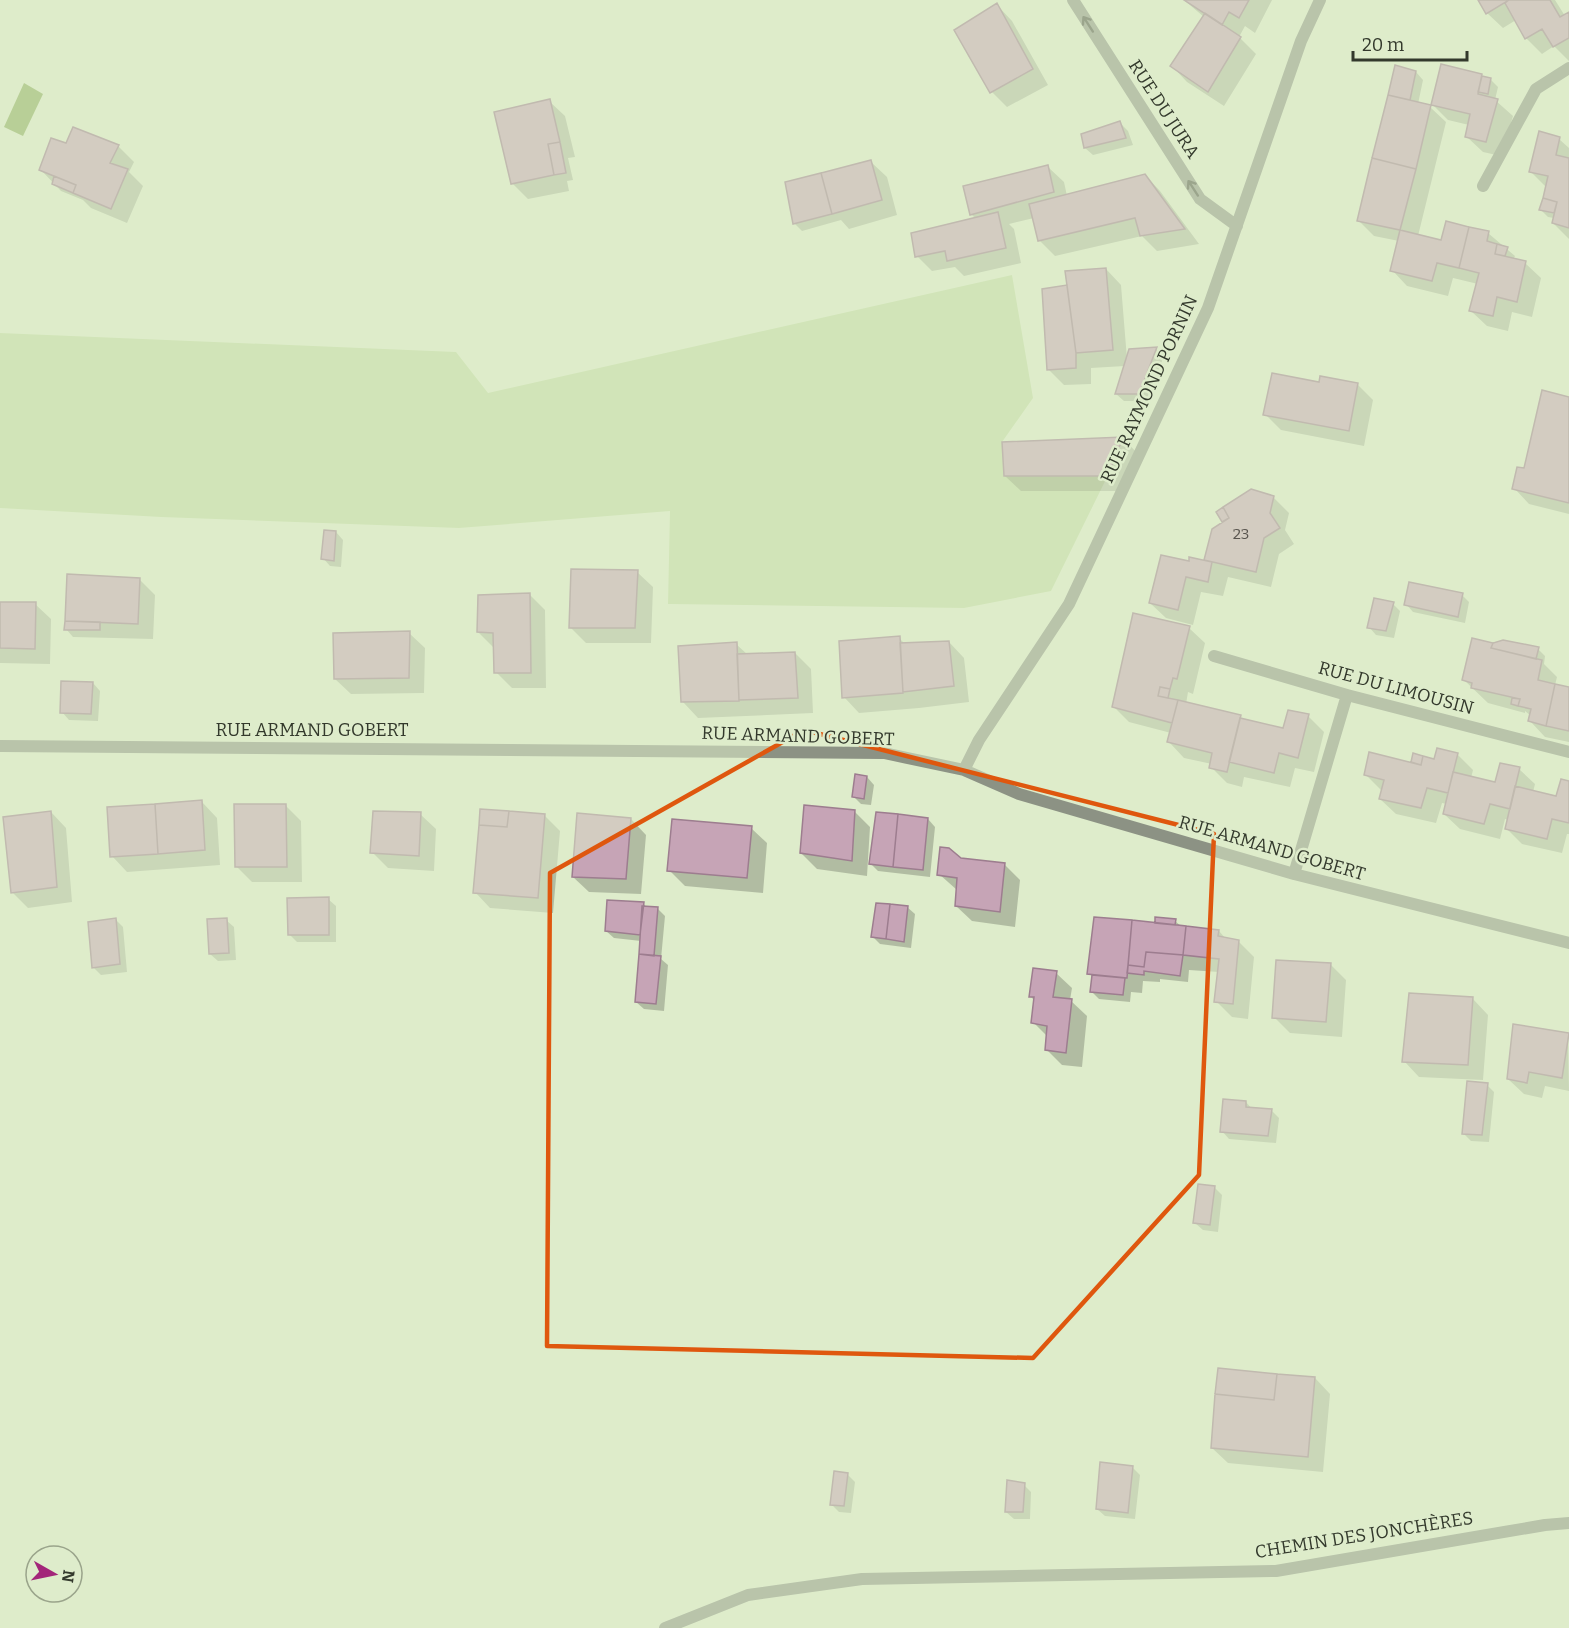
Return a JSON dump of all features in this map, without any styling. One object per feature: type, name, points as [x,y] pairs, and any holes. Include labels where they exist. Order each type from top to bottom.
[{"type":"street","name":"RUE DU JURA","points":[[1073,0],[1200,199],[1237,226]]},
{"type":"street","name":"RUE RAYMOND PORNIN","points":[[964,770],[979,740],[1069,604],[1208,308],[1301,41],[1320,0]]},
{"type":"street","points":[[1483,186],[1536,88],[1569,68]]},
{"type":"street","name":"RUE DU LIMOUSIN","points":[[1214,656],[1347,694],[1569,752]]},
{"type":"street","points":[[1294,874],[1347,694]]},
{"type":"street","name":"RUE ARMAND GOBERT","points":[[0,746],[884,753],[964,770],[1018,794],[1294,874],[1569,943]]},
{"type":"street","name":"CHEMIN DES JONCHÈRES","points":[[665,1628],[748,1595],[862,1580],[1276,1571],[1545,1524],[1569,1523]]},
{"type":"highlighted area","points":[[804,730],[1214,834],[1199,1175],[1033,1358],[547,1346],[550,873]]},
{"type":"shaded area","points":[[24,83],[43,94],[23,136],[4,127]]},
{"type":"shaded area","points":[[1012,275],[1033,398],[1002,442],[1004,476],[1114,463],[1051,591],[964,608],[668,604],[670,511],[459,528],[161,517],[0,508],[0,333],[456,352],[488,393]]},
{"type":"building","points":[[1184,0],[1249,0],[1239,18],[1229,12],[1222,25]]},
{"type":"building","points":[[1478,0],[1509,0],[1486,14]]},
{"type":"building","points":[[1509,0],[1550,0],[1560,17],[1569,12],[1569,38],[1553,47],[1542,29],[1525,39],[1505,3]]},
{"type":"building","points":[[997,3],[1033,69],[990,93],[954,30]]},
{"type":"building","points":[[1205,13],[1241,37],[1208,92],[1170,66]]},
{"type":"building","points":[[1441,64],[1482,74],[1478,94],[1498,99],[1486,142],[1465,137],[1470,114],[1431,105]]},
{"type":"building","points":[[1395,65],[1416,71],[1410,100],[1388,95]]},
{"type":"building","points":[[1482,76],[1491,78],[1488,94],[1478,92]]},
{"type":"building","points":[[1388,95],[1431,105],[1416,169],[1372,158]]},
{"type":"building","points":[[550,99],[560,142],[548,144],[554,175],[511,184],[494,112]]},
{"type":"building","points":[[1120,121],[1126,138],[1084,148],[1081,134]]},
{"type":"building","points":[[73,127],[119,145],[110,163],[128,169],[111,209],[73,193],[76,185],[39,170],[51,138],[66,143]]},
{"type":"building","points":[[1539,131],[1560,137],[1556,155],[1569,158],[1569,228],[1552,223],[1557,202],[1543,198],[1548,176],[1529,172]]},
{"type":"building","points":[[560,142],[566,173],[554,175],[548,144]]},
{"type":"building","points":[[1372,158],[1416,169],[1400,230],[1357,221]]},
{"type":"building","points":[[871,160],[882,200],[832,214],[821,173]]},
{"type":"building","points":[[1048,165],[1054,192],[970,215],[963,186]]},
{"type":"building","points":[[821,173],[832,214],[793,224],[785,182]]},
{"type":"building","points":[[1145,174],[1185,229],[1140,236],[1135,218],[1038,241],[1029,204]]},
{"type":"building","points":[[54,176],[76,185],[73,193],[52,184]]},
{"type":"building","points":[[1543,198],[1557,202],[1554,213],[1539,210]]},
{"type":"building","points":[[998,212],[1006,248],[947,261],[945,251],[915,257],[911,233]]},
{"type":"building","points":[[1446,221],[1469,227],[1459,268],[1437,263],[1432,281],[1390,271],[1400,230],[1441,240]]},
{"type":"building","points":[[1469,227],[1489,231],[1487,241],[1497,244],[1495,254],[1526,261],[1517,302],[1497,297],[1493,316],[1469,311],[1479,273],[1459,268]]},
{"type":"building","points":[[1497,244],[1508,247],[1505,256],[1495,254]]},
{"type":"building","points":[[1106,268],[1113,350],[1076,353],[1065,271]]},
{"type":"building","points":[[1067,285],[1076,368],[1047,370],[1042,289]]},
{"type":"building","points":[[1157,347],[1139,394],[1115,394],[1129,349]]},
{"type":"building","points":[[1272,373],[1319,382],[1320,376],[1358,383],[1349,431],[1263,415]]},
{"type":"building","points":[[1542,390],[1569,397],[1569,503],[1512,489],[1517,467],[1524,468]]},
{"type":"building","points":[[1123,437],[1108,476],[1004,476],[1002,442]]},
{"type":"building","points":[[1251,489],[1274,496],[1270,513],[1280,528],[1264,538],[1256,572],[1204,560],[1212,529],[1229,518],[1223,507]]},
{"type":"building","points":[[1223,507],[1229,518],[1222,522],[1216,512]]},
{"type":"building","points":[[324,530],[336,531],[334,561],[321,559]]},
{"type":"building","points":[[1161,555],[1189,561],[1189,557],[1212,562],[1208,582],[1186,577],[1178,610],[1149,603]]},
{"type":"building","points":[[571,569],[638,570],[635,628],[569,628]]},
{"type":"building","points":[[67,574],[140,578],[138,624],[65,621]]},
{"type":"building","points":[[1409,582],[1463,593],[1458,617],[1404,605]]},
{"type":"building","points":[[530,593],[531,673],[494,673],[493,633],[477,632],[478,595]]},
{"type":"building","points":[[1374,598],[1394,602],[1386,631],[1367,628]]},
{"type":"building","points":[[0,602],[36,602],[35,649],[0,648]]},
{"type":"building","points":[[1133,613],[1190,626],[1177,679],[1173,678],[1170,689],[1160,687],[1158,696],[1178,700],[1172,723],[1112,707]]},
{"type":"building","points":[[65,621],[100,622],[100,630],[64,630]]},
{"type":"building","points":[[410,631],[409,678],[334,679],[333,633]]},
{"type":"building","points":[[900,636],[903,693],[842,698],[839,641]]},
{"type":"building","points":[[1472,638],[1493,643],[1491,648],[1542,660],[1538,680],[1555,684],[1546,726],[1528,721],[1531,709],[1518,706],[1520,699],[1471,688],[1472,683],[1462,680]]},
{"type":"building","points":[[1503,640],[1539,647],[1536,659],[1491,648],[1493,643]]},
{"type":"building","points":[[949,641],[954,686],[903,692],[900,643]]},
{"type":"building","points":[[737,642],[739,701],[681,702],[678,646]]},
{"type":"building","points":[[795,652],[798,698],[739,700],[737,654]]},
{"type":"building","points":[[61,681],[93,682],[91,714],[60,713]]},
{"type":"building","points":[[1555,684],[1569,687],[1569,731],[1546,726]]},
{"type":"building","points":[[1160,687],[1170,689],[1168,698],[1158,696]]},
{"type":"building","points":[[1512,698],[1520,699],[1518,706],[1511,704]]},
{"type":"building","points":[[1178,700],[1241,715],[1227,772],[1209,768],[1212,753],[1167,742]]},
{"type":"building","points":[[1288,710],[1309,714],[1298,758],[1279,753],[1274,773],[1229,762],[1240,718],[1283,728]]},
{"type":"building","points":[[1437,748],[1458,753],[1448,793],[1427,788],[1421,808],[1379,799],[1384,780],[1364,775],[1369,752],[1421,765],[1423,756],[1434,759]]},
{"type":"building","points":[[1413,753],[1423,756],[1421,765],[1411,762]]},
{"type":"building","points":[[1500,763],[1520,767],[1510,809],[1490,804],[1484,824],[1443,814],[1453,772],[1495,782]]},
{"type":"building","points":[[855,774],[867,776],[864,799],[852,797]]},
{"type":"building","points":[[1561,779],[1569,781],[1569,823],[1552,819],[1547,839],[1505,829],[1515,786],[1556,796]]},
{"type":"building","points":[[202,800],[205,850],[158,854],[155,804]]},
{"type":"building","points":[[155,804],[158,854],[110,857],[107,807]]},
{"type":"building","points":[[234,804],[286,804],[287,867],[235,867]]},
{"type":"building","points":[[804,805],[855,810],[852,861],[800,853]]},
{"type":"building","points":[[480,809],[509,811],[507,827],[479,825]]},
{"type":"building","points":[[51,811],[57,887],[11,893],[3,817]]},
{"type":"building","points":[[373,811],[421,812],[419,856],[370,853]]},
{"type":"building","points":[[509,811],[545,814],[538,898],[473,893],[479,825],[507,827]]},
{"type":"building","points":[[876,812],[898,814],[893,867],[869,864]]},
{"type":"building","points":[[577,813],[631,818],[626,879],[572,877]]},
{"type":"building","points":[[898,814],[928,818],[923,870],[893,867]]},
{"type":"building","points":[[672,819],[752,826],[747,878],[667,871]]},
{"type":"building","points":[[940,847],[949,848],[961,858],[1005,863],[1000,912],[955,906],[957,878],[937,875]]},
{"type":"building","points":[[329,897],[329,935],[288,935],[287,898]]},
{"type":"building","points":[[607,900],[644,902],[640,935],[605,931]]},
{"type":"building","points":[[876,903],[890,904],[886,939],[871,937]]},
{"type":"building","points":[[890,904],[908,906],[904,942],[886,939]]},
{"type":"building","points":[[642,906],[658,907],[654,956],[639,954]]},
{"type":"building","points":[[1094,917],[1132,920],[1127,978],[1087,974]]},
{"type":"building","points":[[1155,917],[1176,919],[1175,925],[1155,923]]},
{"type":"building","points":[[116,918],[120,964],[92,968],[88,922]]},
{"type":"building","points":[[227,918],[229,953],[209,954],[207,919]]},
{"type":"building","points":[[1132,920],[1186,926],[1183,955],[1146,952],[1144,967],[1128,965]]},
{"type":"building","points":[[1186,926],[1219,930],[1218,936],[1239,940],[1233,1004],[1214,1002],[1219,959],[1183,955]]},
{"type":"building","points":[[1146,952],[1183,955],[1180,976],[1144,971],[1144,975],[1127,973],[1128,965],[1144,967]]},
{"type":"building","points":[[639,954],[661,956],[656,1004],[635,1002]]},
{"type":"building","points":[[1276,960],[1331,963],[1326,1022],[1272,1018]]},
{"type":"building","points":[[1033,968],[1057,971],[1053,997],[1072,999],[1066,1053],[1045,1050],[1047,1026],[1031,1023],[1034,997],[1029,997]]},
{"type":"building","points":[[1092,975],[1125,978],[1123,995],[1090,992]]},
{"type":"building","points":[[1409,993],[1473,997],[1468,1065],[1402,1062]]},
{"type":"building","points":[[1513,1024],[1569,1033],[1562,1078],[1529,1072],[1527,1083],[1507,1079]]},
{"type":"building","points":[[1467,1081],[1488,1083],[1482,1135],[1462,1134]]},
{"type":"building","points":[[1223,1099],[1246,1101],[1246,1107],[1272,1109],[1268,1136],[1220,1132]]},
{"type":"building","points":[[1198,1184],[1215,1186],[1210,1225],[1193,1223]]},
{"type":"building","points":[[1218,1368],[1277,1374],[1274,1400],[1215,1394]]},
{"type":"building","points":[[1277,1374],[1315,1377],[1308,1457],[1211,1448],[1215,1394],[1274,1400]]},
{"type":"building","points":[[1100,1462],[1133,1466],[1128,1513],[1096,1509]]},
{"type":"building","points":[[834,1471],[848,1473],[844,1506],[830,1505]]},
{"type":"building","points":[[1007,1480],[1025,1483],[1023,1512],[1005,1512]]}]
